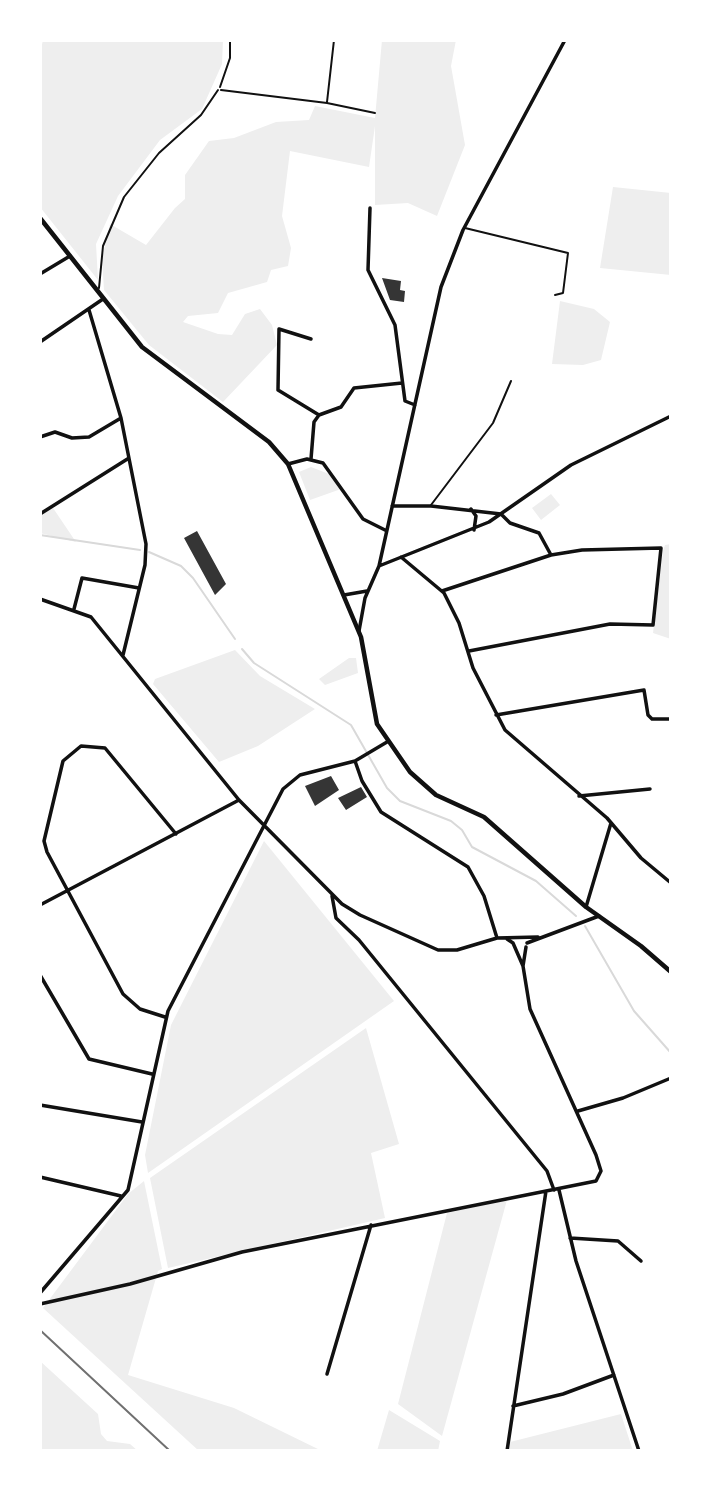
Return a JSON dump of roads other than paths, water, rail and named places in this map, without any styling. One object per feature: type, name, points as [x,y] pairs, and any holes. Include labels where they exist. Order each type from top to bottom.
[{"type":"main road","points":[[40,218],[103,299],[152,355],[269,442],[288,464],[359,632],[374,715],[387,742],[418,781],[436,795],[484,817],[586,907],[670,970]]},
{"type":"street","points":[[359,632],[367,591],[379,566],[379,553],[442,287],[464,228],[565,40]]},
{"type":"street","points":[[370,208],[368,270],[395,326],[405,401],[415,405]]},
{"type":"street","points":[[40,274],[69,256]]},
{"type":"street","points":[[40,342],[103,299]]},
{"type":"street","points":[[89,310],[121,418],[146,544],[139,589],[122,656]]},
{"type":"street","points":[[311,339],[279,329],[278,390],[319,415]]},
{"type":"street","points":[[311,459],[314,422],[319,415],[341,407],[354,388],[402,383]]},
{"type":"street","points":[[379,566],[474,530],[502,514],[570,465],[671,416]]},
{"type":"street","points":[[40,437],[55,432],[72,438],[89,437],[121,418]]},
{"type":"street","points":[[40,514],[129,458]]},
{"type":"street","points":[[288,464],[311,459],[327,466],[366,522],[385,530]]},
{"type":"street","points":[[392,506],[431,506],[502,514],[510,523],[539,533],[551,555]]},
{"type":"street","points":[[471,509],[476,516],[474,530]]},
{"type":"street","points":[[442,591],[551,555],[582,550],[660,548],[653,625],[610,624],[469,651]]},
{"type":"street","points":[[379,553],[393,559]]},
{"type":"street","points":[[401,557],[442,591],[469,651],[473,668],[509,735],[611,823],[641,858],[671,883]]},
{"type":"street","points":[[74,609],[82,578],[139,589]]},
{"type":"street","points":[[344,595],[367,591]]},
{"type":"street","points":[[40,599],[91,617],[264,828],[331,894],[359,915],[424,945],[445,951],[498,938],[538,937],[599,916]]},
{"type":"street","points":[[496,715],[644,690],[648,715],[652,719],[671,719]]},
{"type":"street","points":[[40,1293],[128,1190],[165,1017],[274,804],[291,780],[355,761],[387,742]]},
{"type":"street","points":[[165,1017],[140,1009],[123,994],[44,841],[63,761],[80,746],[104,748],[176,834]]},
{"type":"street","points":[[355,761],[362,781],[381,812],[468,867],[484,896],[498,938]]},
{"type":"street","points":[[579,796],[650,789]]},
{"type":"street","points":[[40,905],[239,800]]},
{"type":"street","points":[[586,907],[611,823]]},
{"type":"street","points":[[331,894],[336,918],[359,940],[548,1171],[639,1451]]},
{"type":"street","points":[[40,1304],[130,1284],[242,1252],[588,1184],[600,1177],[596,1155],[578,1111],[530,1009],[523,966],[513,943],[505,937]]},
{"type":"street","points":[[516,950],[538,937]]},
{"type":"street","points":[[513,943],[516,938]]},
{"type":"street","points":[[523,966],[527,945],[524,938]]},
{"type":"street","points":[[40,975],[89,1059],[152,1074]]},
{"type":"street","points":[[578,1111],[622,1099],[671,1078]]},
{"type":"street","points":[[40,1105],[142,1122]]},
{"type":"street","points":[[40,1177],[61,1185],[121,1196]]},
{"type":"street","points":[[507,1451],[546,1191]]},
{"type":"street","points":[[327,1374],[371,1225]]},
{"type":"street","points":[[570,1238],[618,1241],[641,1261]]},
{"type":"street","points":[[513,1406],[563,1394],[614,1375]]},
{"type":"lane","points":[[97,291],[102,285],[103,246],[107,231],[124,197],[159,153],[208,107],[218,90]]},
{"type":"lane","points":[[464,228],[568,253],[563,292],[555,295]]},
{"type":"lane","points":[[431,506],[494,423],[511,381]]},
{"type":"waterway","points":[[40,535],[140,550]]},
{"type":"waterway","points":[[149,552],[181,566],[193,578],[235,639]]},
{"type":"waterway","points":[[242,649],[254,663],[351,725],[387,788],[400,801],[451,821],[462,830],[472,847],[536,881],[576,916]]},
{"type":"waterway","points":[[585,926],[634,1011],[671,1053]]},
{"type":"railway","points":[[40,1330],[170,1451]]}]
